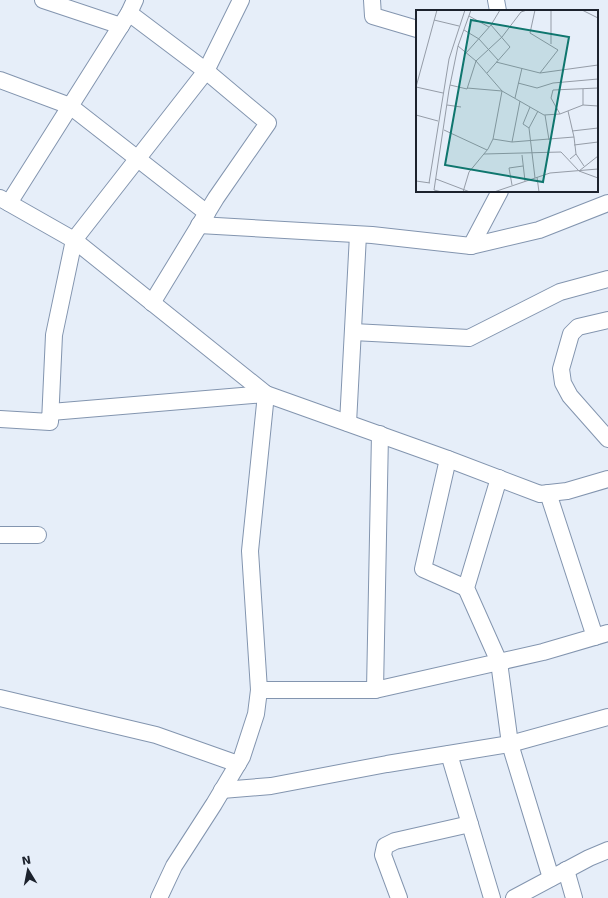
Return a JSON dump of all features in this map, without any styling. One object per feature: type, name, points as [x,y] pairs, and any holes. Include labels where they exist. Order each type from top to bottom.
[{"type":"street","points":[[43,0],[129,13],[206,71],[268,123],[203,219],[152,303]]},
{"type":"street","points":[[0,419],[50,422],[54,335],[74,240],[206,71],[241,0]]},
{"type":"street","points":[[372,0],[373,16],[416,29]]},
{"type":"street","points":[[496,0],[498,10]]},
{"type":"street","points":[[129,13],[70,106],[5,201],[74,240],[266,394],[380,434],[540,494],[567,491],[608,479]]},
{"type":"street","points":[[0,80],[70,106],[137,159],[203,219],[471,246],[539,230],[608,203]]},
{"type":"street","points":[[471,246],[499,192]]},
{"type":"street","points":[[348,423],[358,235]]},
{"type":"street","points":[[353,332],[469,338],[560,292],[608,279]]},
{"type":"street","points":[[608,320],[578,327],[571,334],[560,369],[563,383],[570,396],[608,439]]},
{"type":"street","points":[[51,412],[266,394]]},
{"type":"street","points":[[159,898],[174,866],[242,757],[256,714],[258,690],[250,551],[266,394]]},
{"type":"street","points":[[375,690],[380,434]]},
{"type":"street","points":[[448,459],[423,569],[466,588]]},
{"type":"street","points":[[499,478],[466,588],[498,662],[510,744],[551,878]]},
{"type":"street","points":[[258,690],[375,690],[543,652],[601,634],[548,493]]},
{"type":"street","points":[[0,535],[38,535]]},
{"type":"street","points":[[0,698],[156,735],[238,764]]},
{"type":"street","points":[[222,790],[271,786],[387,764],[510,744],[608,717]]},
{"type":"street","points":[[449,754],[492,898]]},
{"type":"street","points":[[399,898],[382,855],[385,846],[395,841],[470,824]]},
{"type":"street","points":[[514,898],[566,870],[608,850]]},
{"type":"street","points":[[566,870],[574,898]]}]
